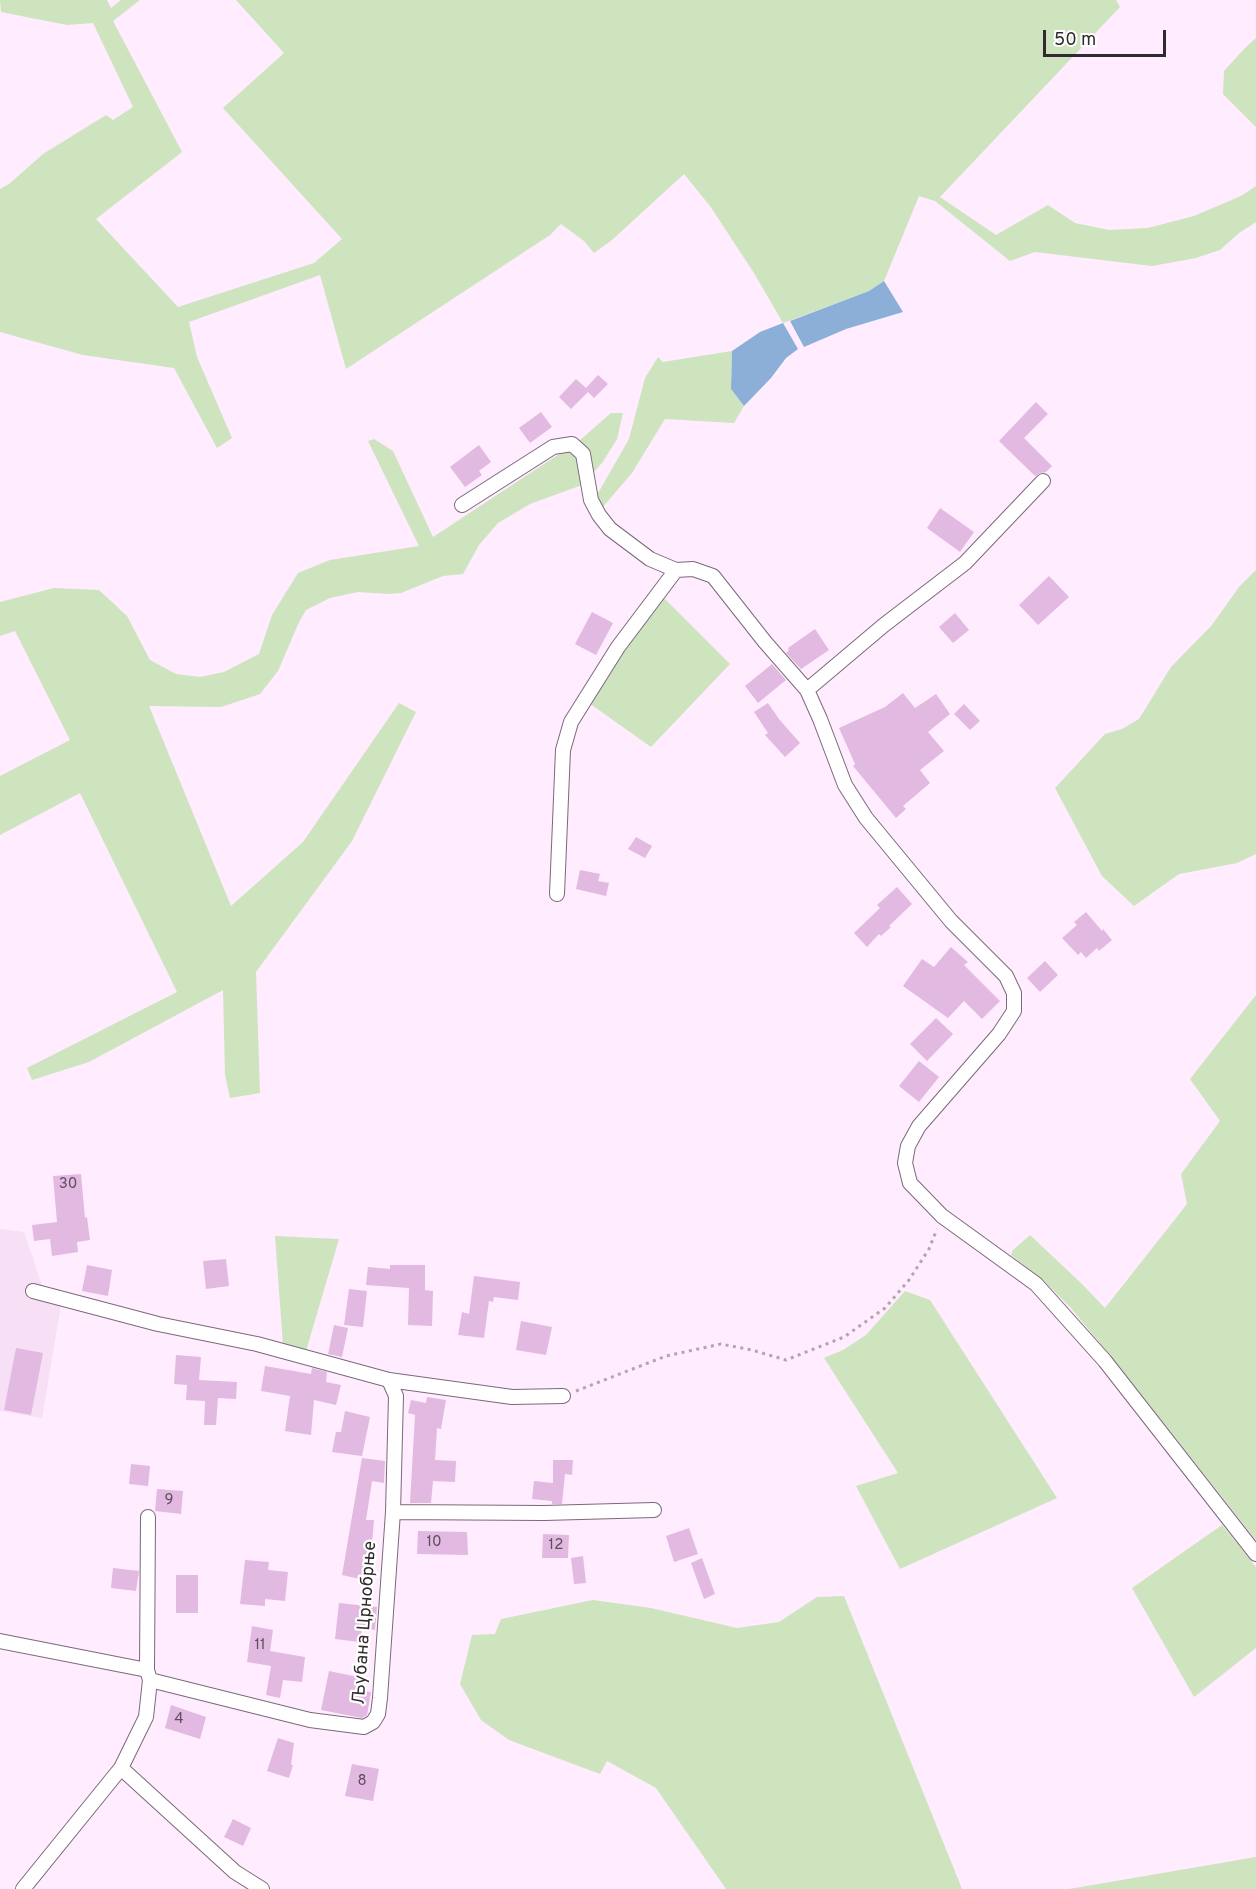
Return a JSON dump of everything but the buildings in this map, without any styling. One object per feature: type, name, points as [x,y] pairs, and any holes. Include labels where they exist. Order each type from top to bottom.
[{"type":"street","points":[[462,505],[553,447],[572,444],[583,454],[591,500],[598,515],[610,529],[650,559],[676,570],[693,569],[713,576],[765,642],[807,690],[844,784],[866,818],[951,921],[1006,976],[1014,993],[1014,1011],[999,1035],[919,1126],[908,1146],[905,1163],[910,1183],[942,1216],[1036,1284],[1105,1361],[1256,1554]]},
{"type":"street","points":[[807,690],[884,625],[965,563],[1043,481]]},
{"type":"street","points":[[557,894],[563,750],[571,722],[618,647],[676,570]]},
{"type":"street","points":[[33,1291],[158,1324],[257,1344],[389,1380],[512,1397],[562,1396]]},
{"type":"street","name":"Љубана Црнобрње","points":[[0,1641],[148,1675],[310,1720],[364,1727],[373,1722],[378,1714],[380,1698],[393,1512],[396,1396],[389,1380]]},
{"type":"street","points":[[393,1512],[544,1513],[654,1510]]},
{"type":"street","points":[[23,1889],[121,1768],[146,1717],[148,1517]]},
{"type":"street","points":[[121,1768],[235,1872],[262,1889]]},
{"type":"path","points":[[562,1396],[666,1356],[721,1344],[786,1360],[844,1337],[885,1308],[909,1280],[928,1249],[942,1216]]},
{"type":"shaded area","points":[[0,1229],[24,1232],[43,1288],[63,1293],[42,1418],[0,1411]]},
{"type":"green space","points":[[0,0],[107,0],[111,8],[121,0],[140,0],[113,21],[182,152],[96,219],[178,307],[314,263],[342,239],[223,108],[284,53],[236,0],[1116,0],[1120,7],[940,197],[996,235],[1048,205],[1075,223],[1109,230],[1148,228],[1194,216],[1241,196],[1256,186],[1256,222],[1220,250],[1196,258],[1152,266],[1035,252],[1010,261],[935,201],[919,196],[884,281],[869,291],[783,323],[754,273],[710,206],[684,174],[612,240],[594,253],[584,241],[561,224],[550,235],[346,369],[320,275],[189,322],[197,357],[232,438],[217,448],[174,368],[83,355],[0,332],[0,189],[9,184],[43,154],[106,115],[113,120],[133,107],[93,23],[67,25],[1,12]]},
{"type":"green space","points":[[1256,38],[1256,127],[1223,94],[1224,71]]},
{"type":"green space","points":[[732,351],[731,389],[744,406],[734,423],[665,419],[632,473],[602,508],[597,495],[629,439],[645,378],[658,357],[663,362]]},
{"type":"green space","points":[[611,413],[623,413],[617,439],[602,463],[582,485],[530,504],[498,523],[479,545],[463,574],[443,576],[401,593],[358,592],[330,598],[306,610],[278,671],[260,694],[221,707],[149,706],[231,906],[303,842],[399,703],[416,712],[352,841],[256,972],[260,1093],[230,1098],[225,1075],[223,990],[89,1062],[32,1080],[27,1068],[177,992],[80,793],[0,835],[0,776],[70,740],[15,631],[0,636],[0,602],[54,588],[99,590],[127,616],[150,660],[176,674],[200,677],[224,672],[259,654],[272,615],[298,573],[330,560],[419,546],[368,441],[374,439],[393,451],[433,537],[579,441]]},
{"type":"green space","points":[[1256,570],[1256,854],[1237,863],[1179,874],[1134,906],[1102,876],[1055,788],[1105,734],[1122,729],[1139,719],[1171,667],[1212,625],[1239,587]]},
{"type":"green space","points":[[662,596],[730,664],[651,747],[589,703],[620,652]]},
{"type":"green space","points":[[1256,995],[1256,1540],[1070,1307],[1044,1281],[1011,1255],[1013,1250],[1030,1235],[1105,1308],[1187,1204],[1181,1174],[1220,1121],[1190,1079]]},
{"type":"green space","points":[[275,1236],[339,1239],[306,1351],[283,1345]]},
{"type":"green space","points":[[905,1291],[930,1300],[1057,1498],[900,1569],[856,1486],[898,1473],[824,1358],[843,1350],[866,1335]]},
{"type":"green space","points":[[1222,1525],[1256,1567],[1256,1648],[1194,1697],[1132,1588]]},
{"type":"green space","points":[[844,1596],[962,1889],[726,1889],[656,1788],[607,1761],[600,1774],[509,1740],[481,1720],[460,1684],[472,1635],[495,1634],[501,1619],[593,1600],[651,1608],[737,1628],[779,1622],[817,1597]]},
{"type":"green space","points":[[1256,1857],[1256,1889],[1069,1889]]},
{"type":"water","points":[[884,281],[903,312],[846,329],[804,347],[790,321],[869,291]]},
{"type":"water","points":[[783,323],[798,349],[786,358],[771,378],[744,406],[731,389],[732,351],[760,332]]}]
